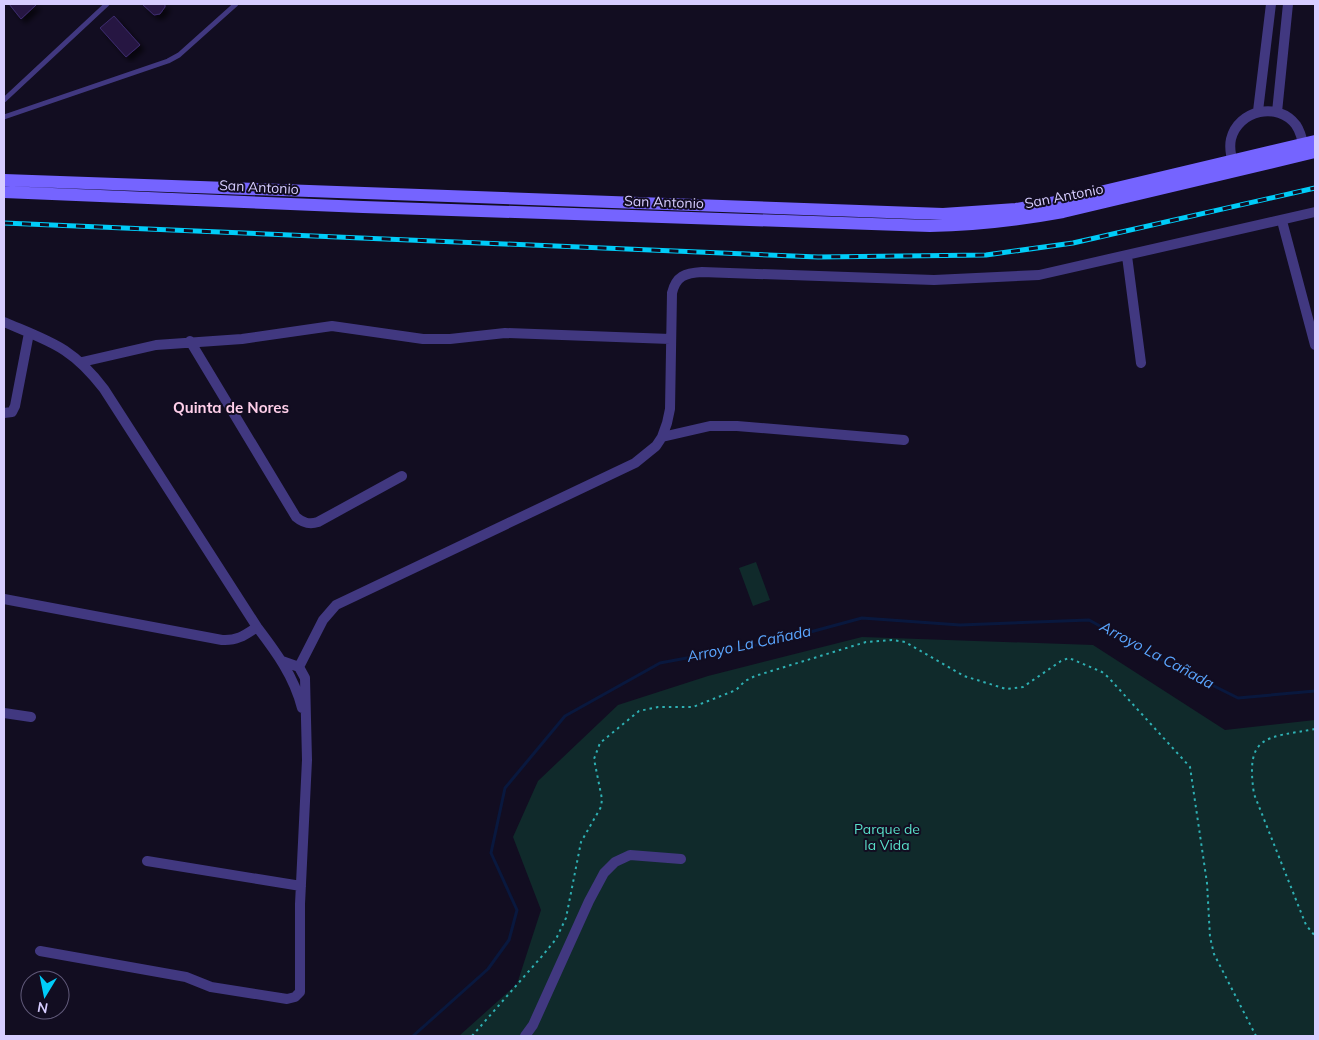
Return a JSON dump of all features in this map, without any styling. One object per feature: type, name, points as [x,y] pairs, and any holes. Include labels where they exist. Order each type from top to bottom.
[{"type":"main road","name":"San Antonio","points":[[4,192],[363,207],[938,226],[994,222],[1054,214],[1234,166],[1310,148]]},
{"type":"main road","name":"San Antonio","points":[[4,180],[943,214],[1016,209],[1053,203],[1234,166]]},
{"type":"street","points":[[1258,111],[1271,4]]},
{"type":"street","points":[[1277,112],[1288,4]]},
{"type":"street","points":[[1267,46],[1284,48]]},
{"type":"street","points":[[1234,166],[1230,146],[1234,130],[1244,118],[1258,111],[1277,112],[1296,124],[1310,148]]},
{"type":"street","points":[[299,668],[323,620],[336,606],[635,463],[656,446],[662,437],[670,409],[670,339],[674,284],[684,275],[691,273],[934,280],[1004,278],[1060,272],[1315,212]]},
{"type":"street","points":[[1282,221],[1315,346]]},
{"type":"street","points":[[1127,256],[1141,363]]},
{"type":"street","points":[[4,322],[68,351],[82,362],[104,389],[257,626],[282,661],[298,694],[306,728]]},
{"type":"street","points":[[82,362],[156,345],[242,338],[332,326],[423,339],[450,339],[506,333],[670,339]]},
{"type":"street","points":[[4,413],[12,412],[15,406],[29,333]]},
{"type":"street","points":[[190,341],[300,521],[313,524],[318,522],[402,476]]},
{"type":"street","points":[[662,437],[691,429],[719,426],[760,427],[904,440]]},
{"type":"street","points":[[4,599],[222,640],[242,637],[257,626]]},
{"type":"street","points":[[40,951],[186,976],[212,987],[287,999],[295,997],[300,992],[301,886],[307,760],[304,678],[299,668],[282,661]]},
{"type":"street","points":[[4,713],[31,717]]},
{"type":"street","points":[[525,1036],[604,873],[615,862],[630,855],[681,859]]},
{"type":"street","points":[[146,861],[301,886]]},
{"type":"lane","points":[[4,100],[107,4]]},
{"type":"lane","points":[[4,117],[168,62],[179,55],[236,4]]},
{"type":"path","points":[[472,1036],[556,939],[566,918],[581,842],[601,807],[602,800],[594,759],[600,744],[639,712],[658,707],[693,707],[736,690],[745,681],[755,676],[866,642],[892,640],[905,642],[964,676],[1006,689],[1023,687],[1061,661],[1069,658],[1102,672],[1108,677],[1190,767],[1207,883],[1214,954],[1256,1036]]},
{"type":"path","points":[[1315,729],[1270,737],[1258,745],[1252,756],[1251,772],[1254,794],[1306,925],[1315,936]]},
{"type":"green space","points":[[756,562],[770,600],[753,606],[739,568]]},
{"type":"green space","name":"Parque de la Vida","points":[[862,637],[1093,645],[1225,730],[1315,720],[1315,1036],[459,1036],[517,984],[541,910],[513,837],[538,781],[618,705],[708,676]]},
{"type":"building","points":[[9,4],[35,4],[36,5],[21,19]]},
{"type":"building","points":[[142,4],[165,4],[165,7],[160,14],[154,15]]},
{"type":"building","points":[[114,16],[140,45],[126,57],[100,28]]},
{"type":"waterway","name":"Arroyo La Cañada","points":[[413,1036],[488,969],[509,940],[517,910],[491,853],[505,788],[565,716],[660,663],[777,641],[862,618],[960,625],[1089,620],[1164,661],[1238,698],[1315,691]]},
{"type":"railway","points":[[4,223],[818,257],[986,255],[1073,243],[1315,188]]},
{"type":"district","name":"Quinta de Nores","points":[[231,408]]}]
